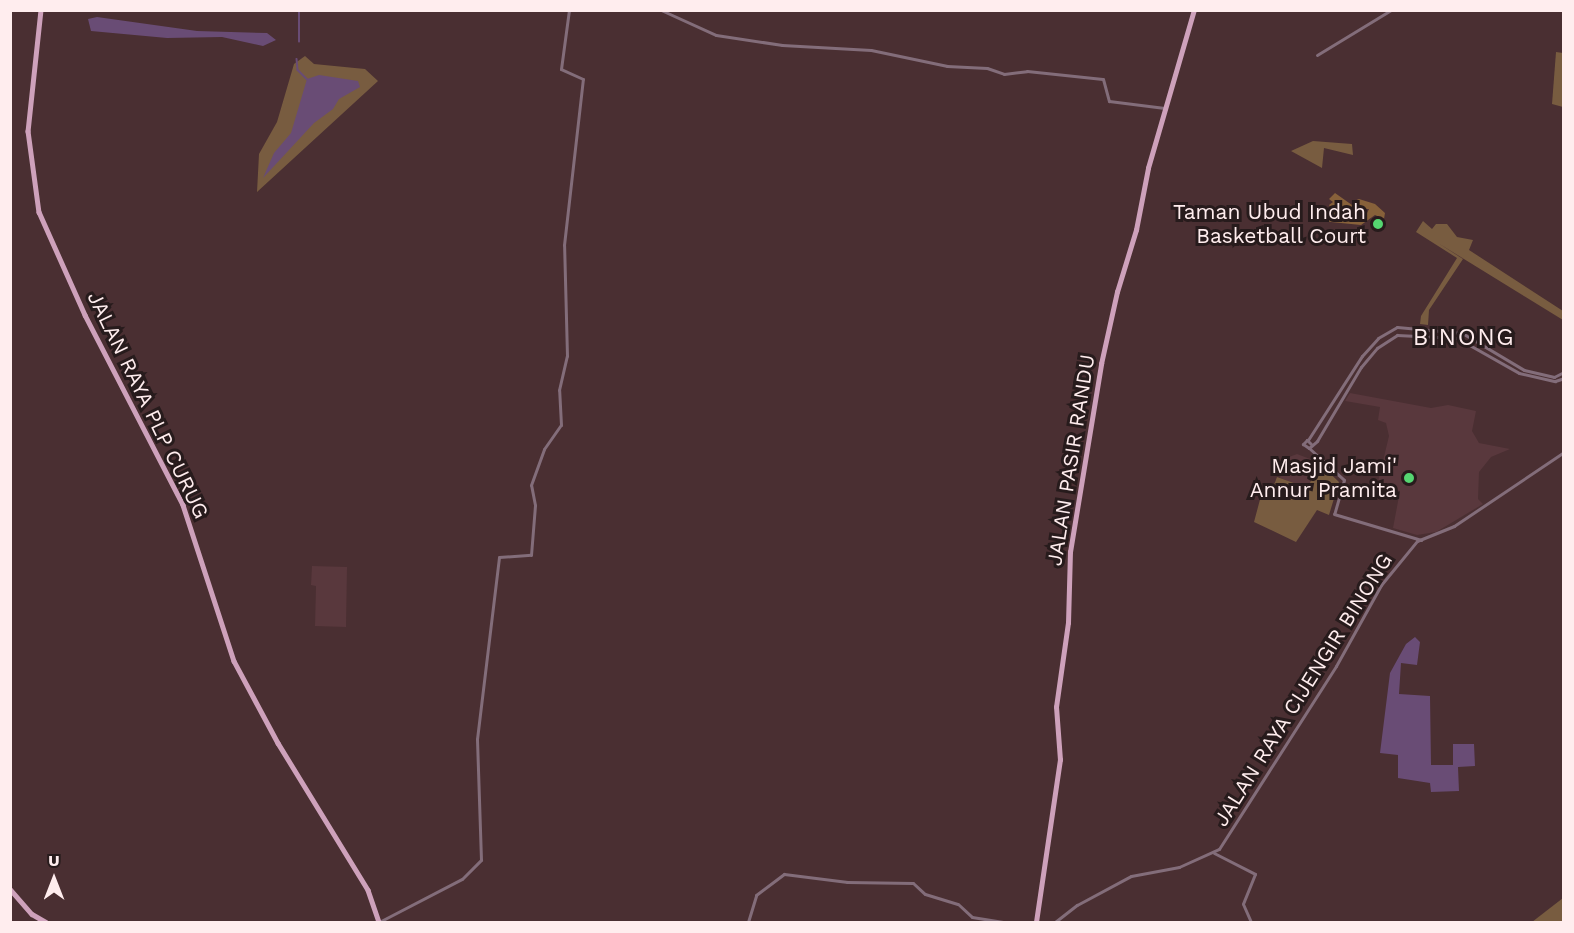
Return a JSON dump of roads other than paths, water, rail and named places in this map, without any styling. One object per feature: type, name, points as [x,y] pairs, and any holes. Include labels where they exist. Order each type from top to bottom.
[{"type":"main road","name":"JALAN RAYA PLP CURUG","points":[[41,10],[28,129],[39,212],[86,315],[183,505],[234,661],[278,743],[368,890],[379,922]]},
{"type":"main road","name":"JALAN PASIR RANDU","points":[[1036,922],[1043,896],[1061,754],[1056,707],[1069,617],[1072,535],[1101,364],[1164,108],[1194,10]]},
{"type":"main road","points":[[10,889],[32,914],[46,922]]},
{"type":"street","points":[[379,922],[462,879],[481,860],[477,739],[499,557],[531,555],[535,505],[531,485],[544,449],[561,425],[559,390],[567,356],[564,245],[583,79],[561,69],[569,10]]},
{"type":"street","points":[[661,10],[716,35],[912,57],[931,63],[987,68],[1004,74],[1027,72],[1103,79],[1110,102],[1164,108]]},
{"type":"street","points":[[1317,55],[1391,10]]},
{"type":"street","points":[[1310,446],[1303,445],[1357,364],[1378,338],[1397,327],[1462,333],[1524,370],[1554,377],[1563,372]]},
{"type":"street","points":[[1423,335],[1424,328]]},
{"type":"street","points":[[1310,446],[1361,367],[1383,342],[1399,335],[1457,338],[1488,349],[1528,376],[1555,381],[1563,378]]},
{"type":"street","points":[[1378,338],[1383,342]]},
{"type":"street","points":[[1357,364],[1361,367]]},
{"type":"street","points":[[1308,440],[1310,446],[1344,480],[1334,514],[1414,536],[1419,541]]},
{"type":"street","name":"JALAN RAYA CIJENGIR BINONG","points":[[1055,922],[1077,905],[1131,876],[1179,867],[1219,849],[1302,721],[1381,585],[1419,541],[1454,526],[1563,452]]},
{"type":"street","name":"JALAN RAYA CIJENGIR BINONG","points":[[1219,849],[1225,857]]},
{"type":"street","name":"JALAN RAYA CIJENGIR BINONG","points":[[1213,852],[1255,874],[1243,904],[1251,922]]},
{"type":"street","points":[[748,922],[756,896],[784,874],[863,883],[913,883],[926,894],[958,904],[972,917],[1005,922]]},
{"type":"waterway","points":[[299,10],[299,42]]},
{"type":"waterway","points":[[297,59],[298,70],[307,79]]},
{"type":"place","name":"Taman Ubud Indah Basketball Court","points":[[1378,224]]},
{"type":"place","name":"Masjid Jami' Annur Pramita","points":[[1409,478]]},
{"type":"district","name":"BINONG","points":[[1464,338]]}]
